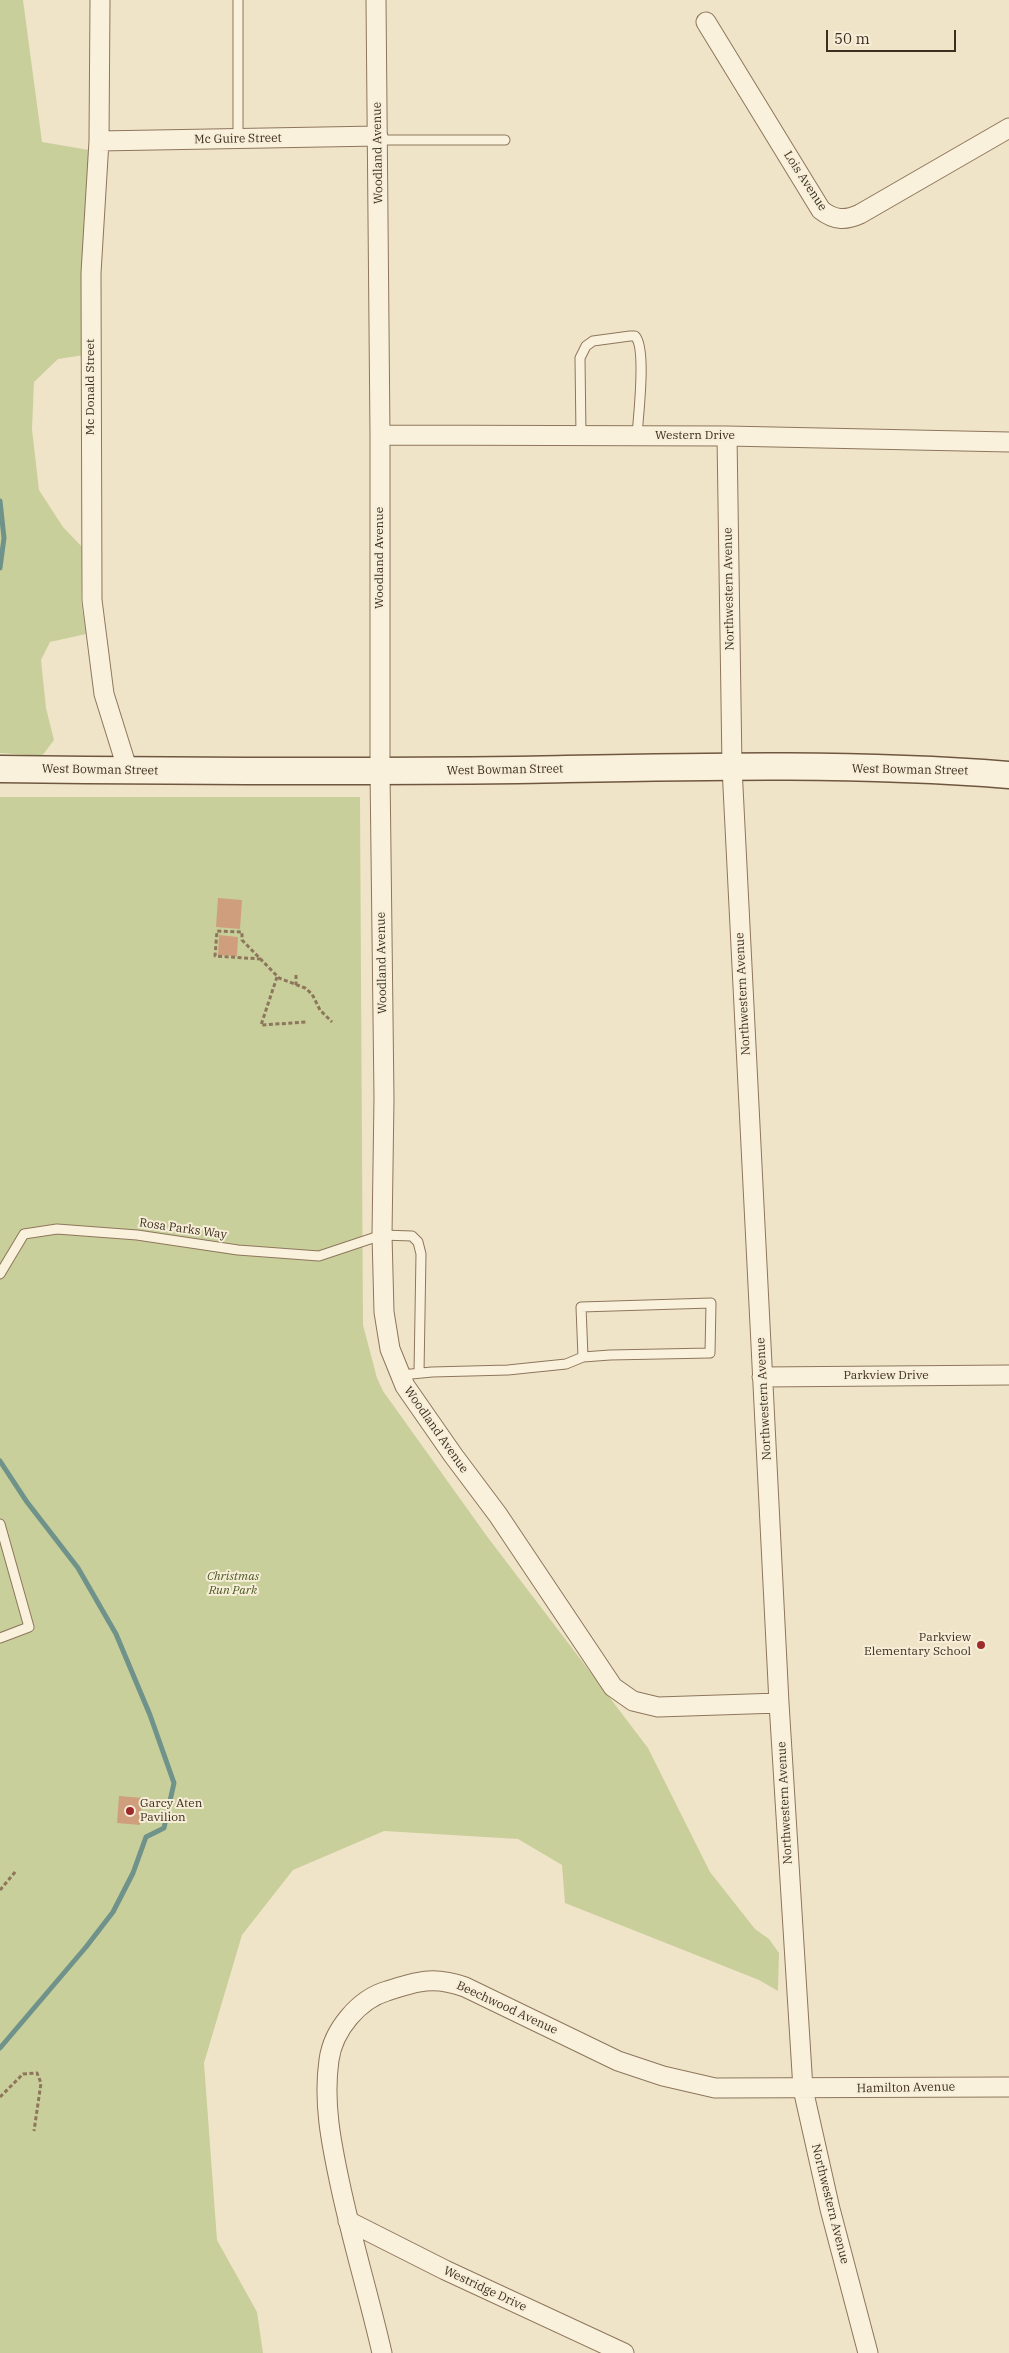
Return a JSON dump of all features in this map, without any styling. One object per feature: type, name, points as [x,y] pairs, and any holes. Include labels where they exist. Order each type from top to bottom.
[{"type":"street","name":"Mc Donald Street","points":[[100,0],[99,141],[91,274],[92,600],[104,694],[128,771]]},
{"type":"street","name":"Woodland Avenue","points":[[376,0],[380,435],[380,771],[384,1098],[382,1235],[384,1312],[390,1349],[405,1386],[498,1515],[613,1687],[633,1701],[658,1707],[779,1703]]},
{"type":"street","name":"Lois Avenue","points":[[706,22],[821,210],[836,218],[845,219],[860,214],[1009,128]]},
{"type":"street","name":"Mc Guire Street","points":[[99,141],[378,138]]},
{"type":"street","name":"Western Drive","points":[[380,435],[727,436],[1009,442]]},
{"type":"street","name":"Northwestern Avenue","points":[[727,436],[732,767],[779,1703],[802,2089],[830,2209],[868,2353]]},
{"type":"street","name":"West Bowman Street","points":[[0,769],[380,771],[732,767],[962,770],[1009,775]]},
{"type":"street","name":"Parkview Drive","points":[[762,1377],[1009,1375]]},
{"type":"street","name":"Beechwood Avenue","points":[[382,2353],[348,2221],[329,2134],[327,2096],[329,2058],[344,2024],[359,2006],[376,1994],[425,1980],[447,1981],[464,1987],[618,2061],[663,2076],[715,2088],[802,2089]]},
{"type":"street","name":"Hamilton Avenue","points":[[802,2089],[1009,2087]]},
{"type":"street","name":"Westridge Drive","points":[[348,2221],[453,2274],[624,2353]]},
{"type":"lane","points":[[238,0],[238,139]]},
{"type":"lane","points":[[378,138],[505,140]]},
{"type":"lane","points":[[581,436],[580,358],[586,346],[594,341],[635,336],[639,340],[642,362],[638,436]]},
{"type":"lane","name":"Rosa Parks Way","points":[[0,1274],[24,1234],[57,1229],[138,1235],[238,1250],[319,1256],[382,1235]]},
{"type":"lane","points":[[382,1235],[412,1236],[418,1242],[421,1254],[420,1373]]},
{"type":"lane","points":[[400,1375],[537,1367],[566,1364],[583,1357],[710,1353],[711,1303],[581,1307],[583,1357]]},
{"type":"lane","points":[[0,1524],[28,1627],[0,1638]]},
{"type":"path","points":[[260,959],[215,956],[218,931],[242,932],[242,940],[260,959],[277,977],[283,981],[296,984],[312,994],[320,1010],[332,1022]]},
{"type":"path","points":[[296,975],[296,984]]},
{"type":"path","points":[[277,977],[262,1025],[307,1022]]},
{"type":"path","points":[[0,1890],[16,1871]]},
{"type":"path","points":[[0,2097],[23,2074],[37,2072],[41,2083],[34,2131]]},
{"type":"green space","points":[[0,0],[23,0],[42,142],[89,150],[84,355],[58,359],[34,382],[32,429],[39,490],[63,527],[82,547],[81,601],[86,634],[50,642],[41,660],[46,708],[54,740],[42,756],[0,753]]},
{"type":"green space","name":"Christmas Run Park","points":[[0,797],[360,797],[363,1325],[377,1378],[383,1391],[486,1535],[648,1748],[710,1872],[755,1929],[769,1939],[779,1953],[778,1991],[759,1980],[565,1903],[562,1865],[518,1839],[384,1831],[293,1870],[242,1935],[204,2063],[217,2240],[257,2312],[263,2353],[0,2353]]},
{"type":"building","points":[[218,898],[242,900],[240,929],[216,927]]},
{"type":"building","points":[[219,935],[238,937],[237,956],[218,955]]},
{"type":"building","name":"Garcy Aten Pavilion","points":[[119,1796],[142,1798],[140,1825],[117,1823]]},
{"type":"waterway","points":[[0,501],[4,538],[0,568]]},
{"type":"waterway","points":[[0,1461],[27,1502],[78,1568],[116,1634],[150,1715],[174,1783],[164,1828],[146,1837],[133,1873],[113,1912],[86,1947],[0,2048]]},
{"type":"place","name":"Parkview Elementary School","points":[[981,1645]]},
{"type":"place","name":"Garcy Aten Pavilion","points":[[130,1811]]}]
